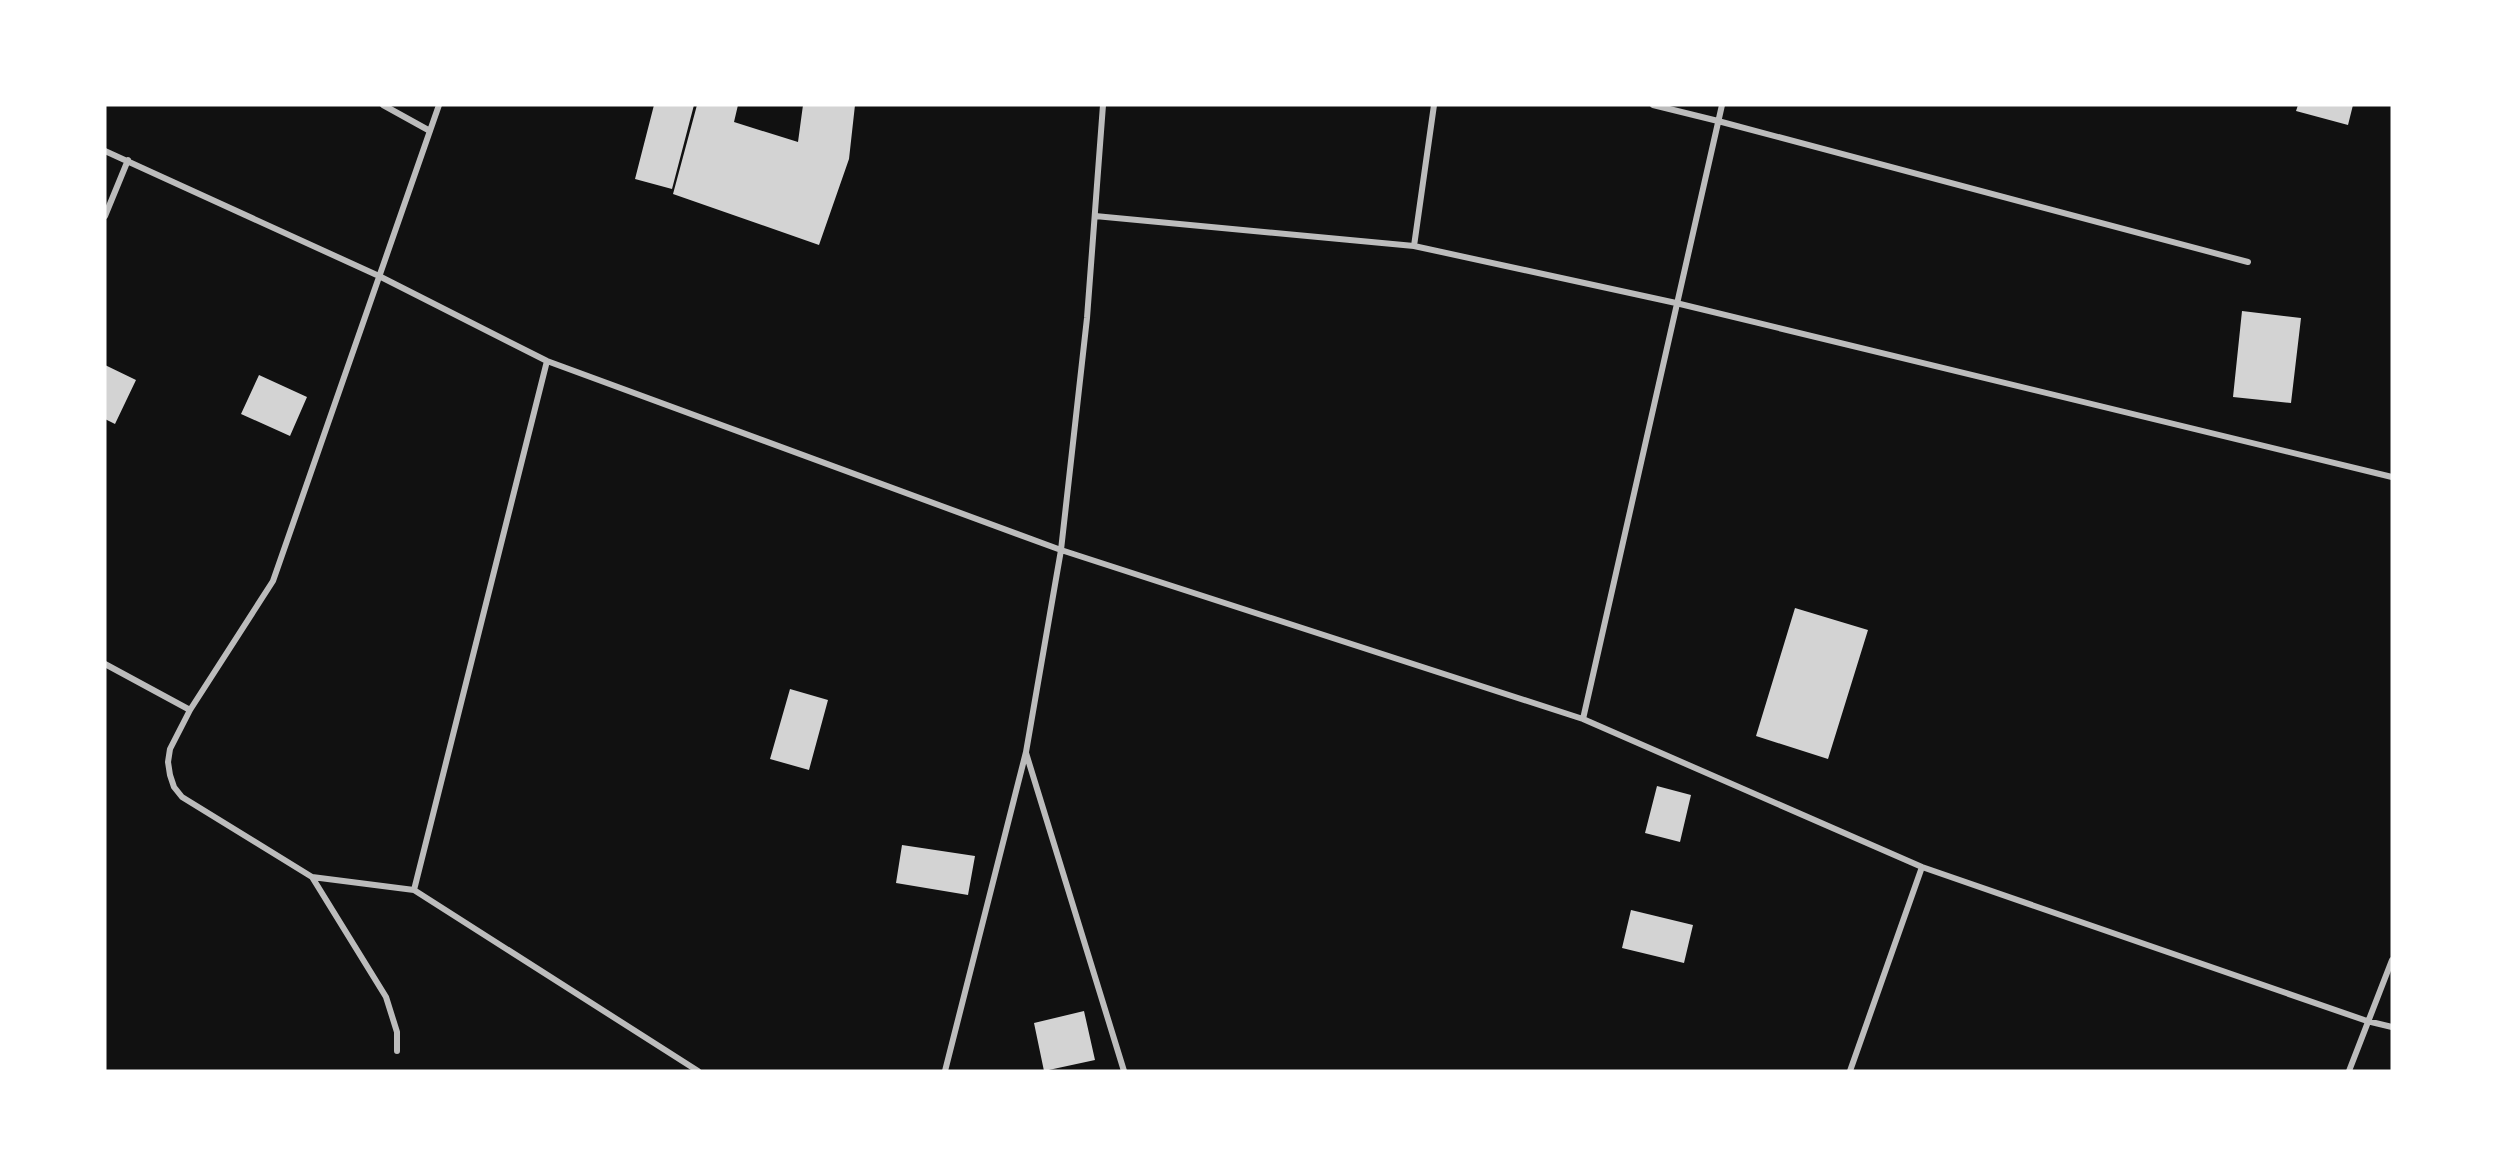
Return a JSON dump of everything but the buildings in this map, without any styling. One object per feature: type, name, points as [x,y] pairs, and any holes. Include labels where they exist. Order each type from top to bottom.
[{"type":"street","points":[[383,105],[430,131]]},
{"type":"street","points":[[439,105],[273,581],[190,710],[170,750],[168,762],[170,775],[182,797],[312,877],[414,890],[698,1071]]},
{"type":"street","points":[[945,1071],[1026,752],[1061,550],[1087,318],[1103,105]]},
{"type":"street","points":[[1414,246],[1434,105]]},
{"type":"street","points":[[1653,105],[1718,120],[2248,262]]},
{"type":"street","points":[[1583,719],[1722,105]]},
{"type":"street","points":[[105,151],[379,276],[547,361],[1061,550],[1583,719],[1922,867],[2367,1021],[2392,1027]]},
{"type":"street","points":[[105,216],[128,160]]},
{"type":"street","points":[[1095,216],[1414,246],[1676,303],[2392,477]]},
{"type":"street","points":[[414,890],[547,361]]},
{"type":"street","points":[[105,664],[190,710]]},
{"type":"street","points":[[1026,752],[1124,1071]]},
{"type":"street","points":[[1850,1071],[1922,867]]},
{"type":"street","points":[[312,877],[386,997],[397,1032],[397,1051]]},
{"type":"street","points":[[2349,1071],[2392,960]]}]
